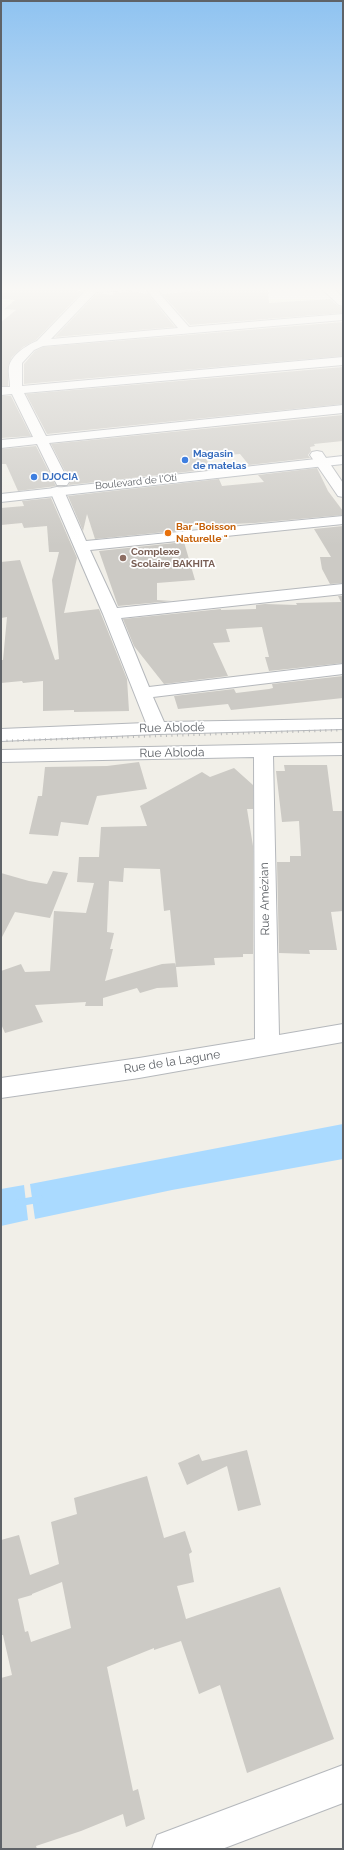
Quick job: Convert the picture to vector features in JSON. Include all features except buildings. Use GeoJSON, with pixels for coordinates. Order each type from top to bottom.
{"type":"FeatureCollection","features":[{"type":"Feature","properties":{"kind":"street"},"geometry":{"type":"LineString","coordinates":[[15,373],[16,389],[42,440],[60,486],[80,546],[111,614],[157,728]]}},
{"type":"Feature","properties":{"kind":"street"},"geometry":{"type":"LineString","coordinates":[[1,391],[199,373]]}},
{"type":"Feature","properties":{"kind":"street"},"geometry":{"type":"LineString","coordinates":[[1,444],[343,409]]}},
{"type":"Feature","properties":{"kind":"street","name":"Boulevard de l'Oti"},"geometry":{"type":"LineString","coordinates":[[320,459],[343,452]]}},
{"type":"Feature","properties":{"kind":"street"},"geometry":{"type":"LineString","coordinates":[[320,459],[343,492]]}},
{"type":"Feature","properties":{"kind":"street","name":"Boulevard de l'Oti"},"geometry":{"type":"LineString","coordinates":[[1,488],[60,486],[320,459],[343,460]]}},
{"type":"Feature","properties":{"kind":"street","name":"Boulevard de l'Oti"},"geometry":{"type":"LineString","coordinates":[[1,498],[60,486]]}},
{"type":"Feature","properties":{"kind":"street"},"geometry":{"type":"LineString","coordinates":[[80,546],[343,520]]}},
{"type":"Feature","properties":{"kind":"street"},"geometry":{"type":"LineString","coordinates":[[111,614],[343,589]]}},
{"type":"Feature","properties":{"kind":"street"},"geometry":{"type":"LineString","coordinates":[[142,693],[343,669]]}},
{"type":"Feature","properties":{"kind":"street","name":"Rue Ablodé"},"geometry":{"type":"LineString","coordinates":[[1,735],[157,728],[343,724]]}},
{"type":"Feature","properties":{"kind":"street","name":"Rue Abloda"},"geometry":{"type":"LineString","coordinates":[[1,756],[343,749]]}},
{"type":"Feature","properties":{"kind":"street","name":"Rue Amézian"},"geometry":{"type":"LineString","coordinates":[[263,751],[267,1047]]}},
{"type":"Feature","properties":{"kind":"street","name":"Rue de la Lagune"},"geometry":{"type":"LineString","coordinates":[[1,1088],[140,1068],[343,1033]]}},
{"type":"Feature","properties":{"kind":"street"},"geometry":{"type":"LineString","coordinates":[[171,1849],[343,1784]]}},
{"type":"Feature","properties":{"kind":"water"},"geometry":{"type":"Polygon","coordinates":[[[343,1124],[343,1159],[172,1190],[35,1219],[30,1184],[343,1124]]]}},
{"type":"Feature","properties":{"kind":"water"},"geometry":{"type":"Polygon","coordinates":[[[24,1185],[28,1220],[1,1226],[1,1189],[24,1185]]]}},
{"type":"Feature","properties":{"kind":"waterway"},"geometry":{"type":"LineString","coordinates":[[18,1203],[40,1199]]}},
{"type":"Feature","properties":{"kind":"railway"},"geometry":{"type":"LineString","coordinates":[[1,741],[343,730]]}},
{"type":"Feature","properties":{"kind":"place","name":"Magasin de matelas"},"geometry":{"type":"Point","coordinates":[185,460]}},
{"type":"Feature","properties":{"kind":"place","name":"DJOCIA"},"geometry":{"type":"Point","coordinates":[34,477]}},
{"type":"Feature","properties":{"kind":"place","name":"Bar \"Boisson Naturelle \""},"geometry":{"type":"Point","coordinates":[168,533]}},
{"type":"Feature","properties":{"kind":"place","name":"Complexe Scolaire BAKHITA"},"geometry":{"type":"Point","coordinates":[123,558]}}]}
